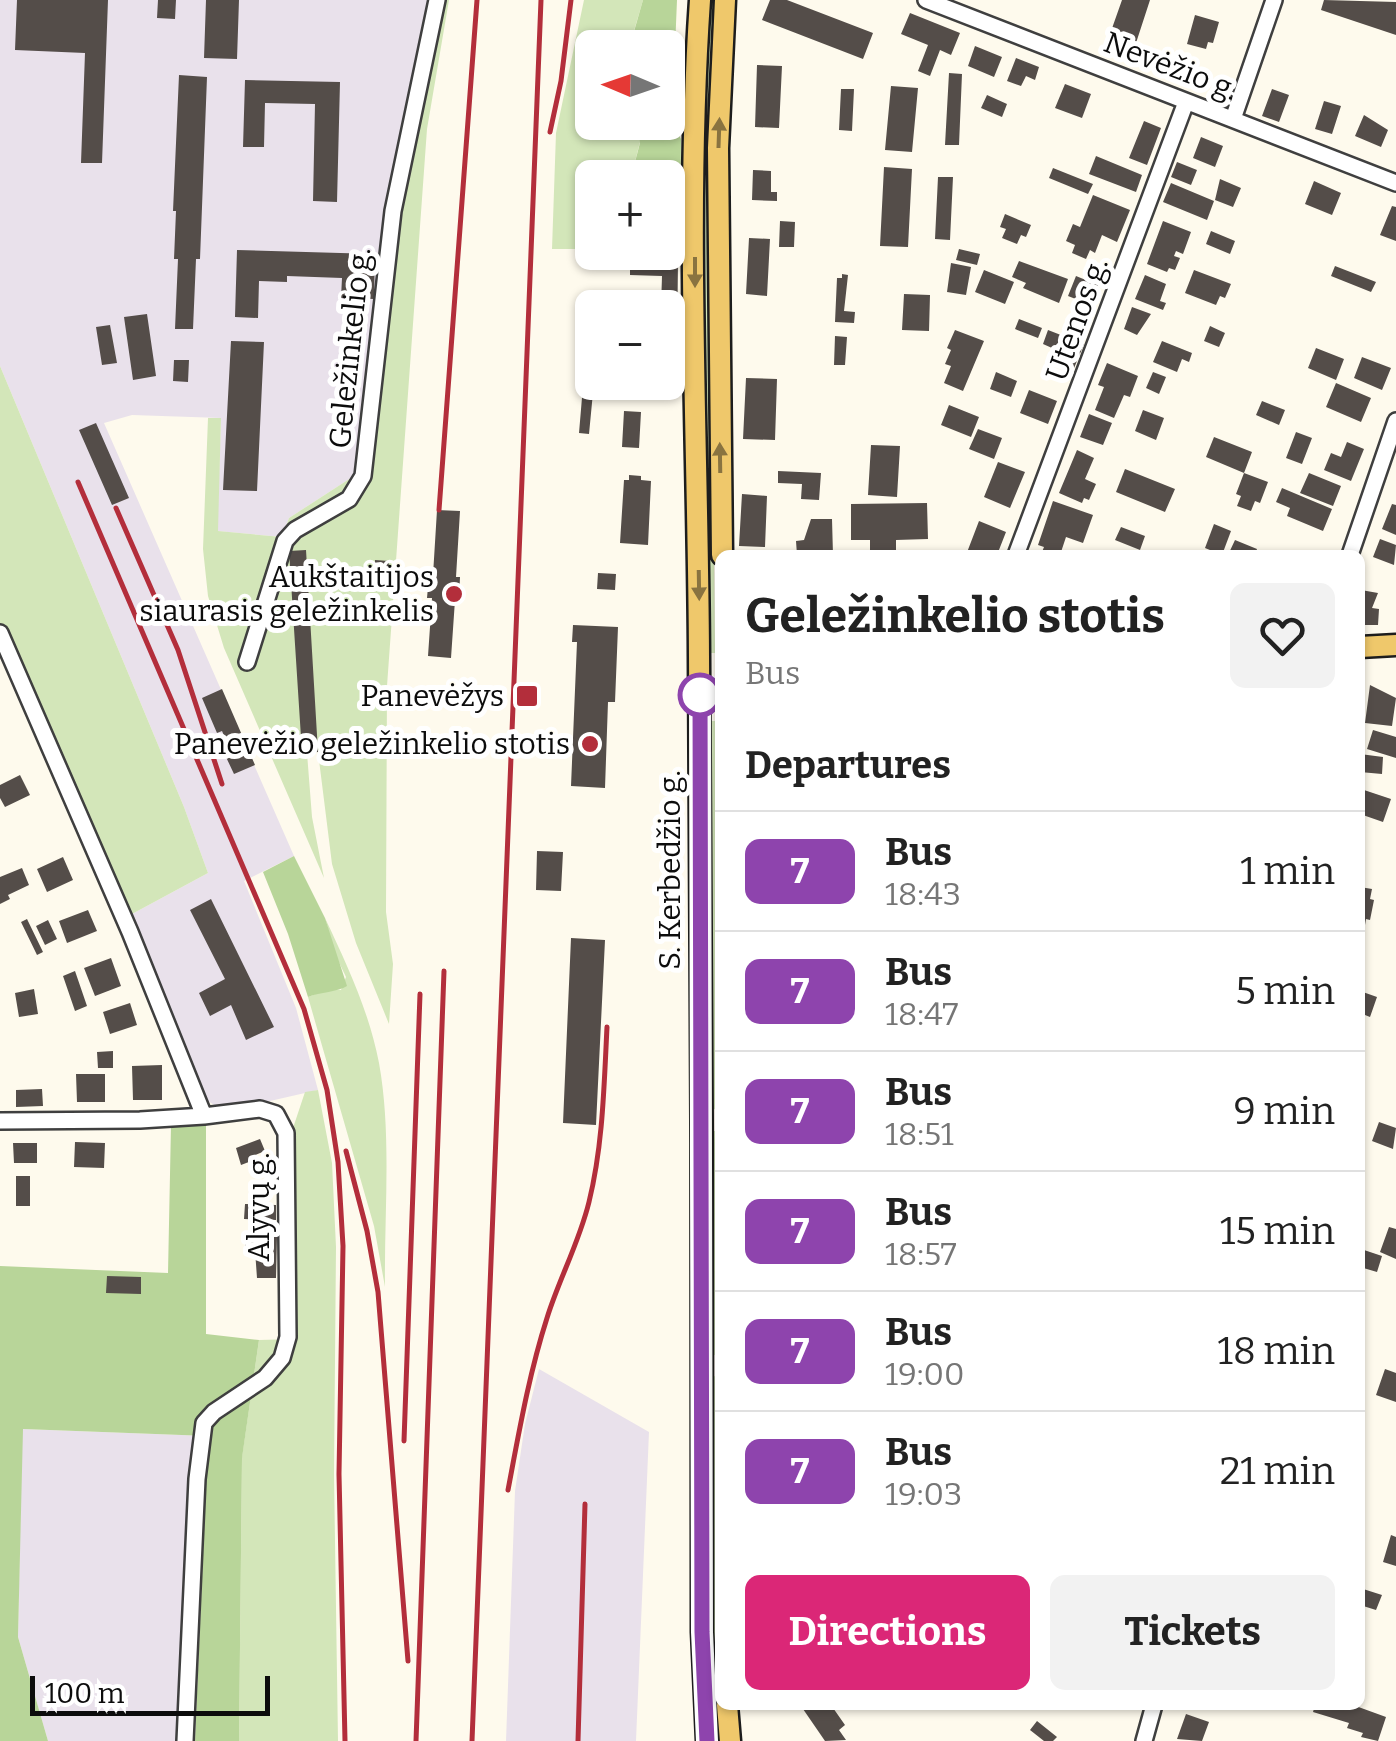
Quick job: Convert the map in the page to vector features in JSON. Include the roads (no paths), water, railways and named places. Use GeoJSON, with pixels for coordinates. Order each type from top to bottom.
{"type":"FeatureCollection","features":[{"type":"Feature","properties":{"kind":"main road","name":"S. Kerbedžio g."},"geometry":{"type":"LineString","coordinates":[[700,0],[695,126],[710,687],[710,1366],[702,1632],[707,1741]]}},
{"type":"Feature","properties":{"kind":"main road"},"geometry":{"type":"LineString","coordinates":[[722,550],[718,148],[725,0]]}},
{"type":"Feature","properties":{"kind":"main road"},"geometry":{"type":"LineString","coordinates":[[1365,647],[1396,644]]}},
{"type":"Feature","properties":{"kind":"main road"},"geometry":{"type":"LineString","coordinates":[[727,1710],[730,1741]]}},
{"type":"Feature","properties":{"kind":"street","name":"Geležinkelio g."},"geometry":{"type":"LineString","coordinates":[[247,662],[285,541],[295,530],[350,499],[363,476],[393,211],[436,0]]}},
{"type":"Feature","properties":{"kind":"street","name":"Nevėžio g."},"geometry":{"type":"LineString","coordinates":[[926,0],[1396,183]]}},
{"type":"Feature","properties":{"kind":"street"},"geometry":{"type":"LineString","coordinates":[[1233,119],[1274,0]]}},
{"type":"Feature","properties":{"kind":"street","name":"Utenos g."},"geometry":{"type":"LineString","coordinates":[[1018,550],[1186,102]]}},
{"type":"Feature","properties":{"kind":"street"},"geometry":{"type":"LineString","coordinates":[[1352,550],[1396,421]]}},
{"type":"Feature","properties":{"kind":"street"},"geometry":{"type":"LineString","coordinates":[[0,633],[130,932],[204,1116],[0,1120]]}},
{"type":"Feature","properties":{"kind":"street","name":"Alyvų g."},"geometry":{"type":"LineString","coordinates":[[185,1741],[197,1479],[204,1423],[265,1378],[282,1358],[288,1338],[286,1132],[276,1114],[260,1108],[204,1116]]}},
{"type":"Feature","properties":{"kind":"street"},"geometry":{"type":"LineString","coordinates":[[1144,1741],[1153,1710]]}},
{"type":"Feature","properties":{"kind":"railway"},"geometry":{"type":"LineString","coordinates":[[439,510],[477,0]]}},
{"type":"Feature","properties":{"kind":"railway"},"geometry":{"type":"LineString","coordinates":[[472,1741],[541,0]]}},
{"type":"Feature","properties":{"kind":"railway"},"geometry":{"type":"LineString","coordinates":[[550,132],[571,0]]}},
{"type":"Feature","properties":{"kind":"railway"},"geometry":{"type":"LineString","coordinates":[[78,482],[304,1009],[327,1090],[338,1162],[343,1246],[339,1474],[345,1741]]}},
{"type":"Feature","properties":{"kind":"railway"},"geometry":{"type":"LineString","coordinates":[[116,508],[178,650],[222,784]]}},
{"type":"Feature","properties":{"kind":"railway"},"geometry":{"type":"LineString","coordinates":[[416,1741],[444,971]]}},
{"type":"Feature","properties":{"kind":"railway"},"geometry":{"type":"LineString","coordinates":[[404,1441],[420,994]]}},
{"type":"Feature","properties":{"kind":"railway"},"geometry":{"type":"LineString","coordinates":[[508,1490],[541,1339],[594,1181],[607,1027]]}},
{"type":"Feature","properties":{"kind":"railway"},"geometry":{"type":"LineString","coordinates":[[346,1151],[378,1292],[408,1661]]}},
{"type":"Feature","properties":{"kind":"railway"},"geometry":{"type":"LineString","coordinates":[[578,1741],[585,1504]]}},
{"type":"Feature","properties":{"kind":"place","name":"Aukštaitijos siaurasis geležinkelis"},"geometry":{"type":"Point","coordinates":[454,594]}},
{"type":"Feature","properties":{"kind":"place","name":"Panevėžys"},"geometry":{"type":"Point","coordinates":[527,696]}},
{"type":"Feature","properties":{"kind":"place","name":"Panevėžio geležinkelio stotis"},"geometry":{"type":"Point","coordinates":[590,744]}}]}
